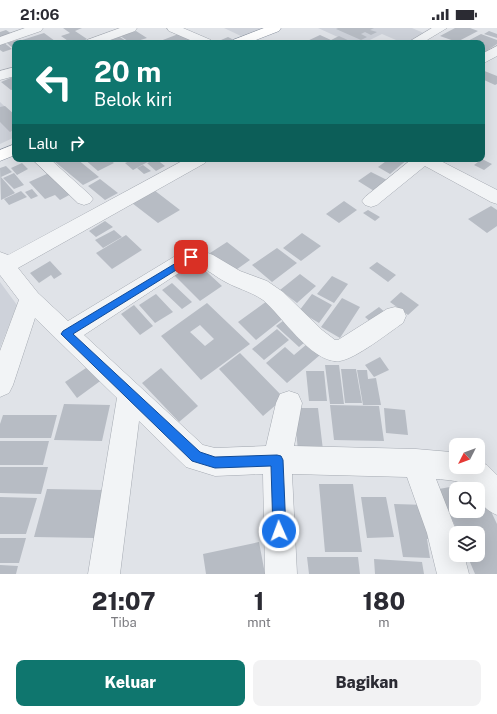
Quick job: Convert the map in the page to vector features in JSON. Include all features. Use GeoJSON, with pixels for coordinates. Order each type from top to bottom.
{"type":"FeatureCollection","features":[{"type":"Feature","properties":{"kind":"highway"},"geometry":{"type":"LineString","coordinates":[[249,40],[269,35]]}},
{"type":"Feature","properties":{"kind":"highway"},"geometry":{"type":"LineString","coordinates":[[0,146],[12,140]]}},
{"type":"Feature","properties":{"kind":"highway"},"geometry":{"type":"LineString","coordinates":[[0,156],[12,150]]}},
{"type":"Feature","properties":{"kind":"street"},"geometry":{"type":"LineString","coordinates":[[0,41],[37,28]]}},
{"type":"Feature","properties":{"kind":"street"},"geometry":{"type":"LineString","coordinates":[[98,40],[132,28]]}},
{"type":"Feature","properties":{"kind":"street"},"geometry":{"type":"LineString","coordinates":[[173,28],[186,31],[202,40]]}},
{"type":"Feature","properties":{"kind":"street"},"geometry":{"type":"LineString","coordinates":[[419,40],[441,28]]}},
{"type":"Feature","properties":{"kind":"street"},"geometry":{"type":"LineString","coordinates":[[485,58],[497,50]]}},
{"type":"Feature","properties":{"kind":"street"},"geometry":{"type":"LineString","coordinates":[[0,76],[12,72]]}},
{"type":"Feature","properties":{"kind":"street"},"geometry":{"type":"LineString","coordinates":[[43,162],[84,199]]}},
{"type":"Feature","properties":{"kind":"street"},"geometry":{"type":"LineString","coordinates":[[193,162],[2,263],[30,299],[196,457],[215,462],[277,460],[416,463],[452,466],[477,475],[488,486],[497,500]]}},
{"type":"Feature","properties":{"kind":"street"},"geometry":{"type":"LineString","coordinates":[[371,202],[419,162]]}},
{"type":"Feature","properties":{"kind":"street"},"geometry":{"type":"LineString","coordinates":[[429,162],[497,198]]}},
{"type":"Feature","properties":{"kind":"street"},"geometry":{"type":"LineString","coordinates":[[66,334],[184,260],[193,257],[200,258],[226,274],[260,287],[273,296],[325,346],[336,351],[342,350],[394,316]]}},
{"type":"Feature","properties":{"kind":"street"},"geometry":{"type":"LineString","coordinates":[[0,385],[30,299]]}},
{"type":"Feature","properties":{"kind":"street"},"geometry":{"type":"LineString","coordinates":[[104,574],[130,394]]}},
{"type":"Feature","properties":{"kind":"street"},"geometry":{"type":"LineString","coordinates":[[281,574],[277,460],[289,403]]}},
{"type":"Feature","properties":{"kind":"street"},"geometry":{"type":"LineString","coordinates":[[416,463],[442,533],[453,574]]}},
{"type":"Feature","properties":{"kind":"shaded area"},"geometry":{"type":"Polygon","coordinates":[[[224,28],[263,28],[241,36],[224,28]]]}},
{"type":"Feature","properties":{"kind":"shaded area"},"geometry":{"type":"Polygon","coordinates":[[[318,28],[412,28],[426,34],[414,40],[396,40],[382,34],[370,40],[344,40],[318,28]]]}},
{"type":"Feature","properties":{"kind":"shaded area"},"geometry":{"type":"Polygon","coordinates":[[[0,102],[12,113],[12,138],[0,144],[0,102]]]}},
{"type":"Feature","properties":{"kind":"shaded area"},"geometry":{"type":"Polygon","coordinates":[[[0,282],[17,305],[0,348],[0,282]]]}},
{"type":"Feature","properties":{"kind":"building"},"geometry":{"type":"Polygon","coordinates":[[[63,28],[82,28],[75,31],[87,39],[67,40],[61,36],[70,33],[63,28]]]}},
{"type":"Feature","properties":{"kind":"building"},"geometry":{"type":"Polygon","coordinates":[[[374,28],[370,30],[377,32],[371,35],[365,32],[361,34],[367,37],[361,40],[336,29],[374,28]]]}},
{"type":"Feature","properties":{"kind":"building"},"geometry":{"type":"Polygon","coordinates":[[[455,28],[470,28],[478,31],[461,40],[451,40],[440,36],[455,28]]]}},
{"type":"Feature","properties":{"kind":"building"},"geometry":{"type":"Polygon","coordinates":[[[6,30],[12,34],[0,38],[0,32],[6,30]]]}},
{"type":"Feature","properties":{"kind":"building"},"geometry":{"type":"Polygon","coordinates":[[[127,31],[130,33],[136,31],[147,38],[141,40],[126,40],[117,34],[127,31]]]}},
{"type":"Feature","properties":{"kind":"building"},"geometry":{"type":"Polygon","coordinates":[[[489,31],[497,34],[497,38],[484,34],[489,31]]]}},
{"type":"Feature","properties":{"kind":"building"},"geometry":{"type":"Polygon","coordinates":[[[44,33],[54,40],[22,40],[44,33]]]}},
{"type":"Feature","properties":{"kind":"building"},"geometry":{"type":"Polygon","coordinates":[[[181,33],[194,40],[163,40],[181,33]]]}},
{"type":"Feature","properties":{"kind":"building"},"geometry":{"type":"Polygon","coordinates":[[[481,34],[497,40],[497,44],[485,52],[485,40],[470,40],[481,34]]]}},
{"type":"Feature","properties":{"kind":"building"},"geometry":{"type":"Polygon","coordinates":[[[117,35],[124,40],[104,40],[117,35]]]}},
{"type":"Feature","properties":{"kind":"building"},"geometry":{"type":"Polygon","coordinates":[[[320,35],[331,40],[309,40],[320,35]]]}},
{"type":"Feature","properties":{"kind":"building"},"geometry":{"type":"Polygon","coordinates":[[[339,36],[348,40],[331,40],[339,36]]]}},
{"type":"Feature","properties":{"kind":"building"},"geometry":{"type":"Polygon","coordinates":[[[228,37],[234,40],[221,40],[228,37]]]}},
{"type":"Feature","properties":{"kind":"building"},"geometry":{"type":"Polygon","coordinates":[[[12,41],[12,47],[7,43],[12,41]]]}},
{"type":"Feature","properties":{"kind":"building"},"geometry":{"type":"Polygon","coordinates":[[[3,42],[12,49],[3,52],[0,50],[0,43],[3,42]]]}},
{"type":"Feature","properties":{"kind":"building"},"geometry":{"type":"Polygon","coordinates":[[[485,71],[497,76],[497,84],[495,85],[485,80],[485,71]]]}},
{"type":"Feature","properties":{"kind":"building"},"geometry":{"type":"Polygon","coordinates":[[[12,77],[12,90],[11,90],[1,82],[12,77]]]}},
{"type":"Feature","properties":{"kind":"building"},"geometry":{"type":"Polygon","coordinates":[[[5,106],[12,112],[12,131],[10,132],[0,122],[0,107],[5,106]]]}},
{"type":"Feature","properties":{"kind":"building"},"geometry":{"type":"Polygon","coordinates":[[[485,160],[492,164],[484,170],[474,165],[478,162],[485,162],[485,160]]]}},
{"type":"Feature","properties":{"kind":"building"},"geometry":{"type":"Polygon","coordinates":[[[55,162],[81,162],[99,177],[83,185],[55,162]]]}},
{"type":"Feature","properties":{"kind":"building"},"geometry":{"type":"Polygon","coordinates":[[[88,162],[114,163],[98,171],[88,162]]]}},
{"type":"Feature","properties":{"kind":"building"},"geometry":{"type":"Polygon","coordinates":[[[127,162],[148,162],[133,170],[125,163],[127,162]]]}},
{"type":"Feature","properties":{"kind":"building"},"geometry":{"type":"Polygon","coordinates":[[[160,162],[165,166],[156,171],[147,163],[160,162]]]}},
{"type":"Feature","properties":{"kind":"building"},"geometry":{"type":"Polygon","coordinates":[[[385,162],[404,162],[390,174],[378,167],[385,162]]]}},
{"type":"Feature","properties":{"kind":"building"},"geometry":{"type":"Polygon","coordinates":[[[22,163],[28,169],[17,175],[11,168],[22,163]]]}},
{"type":"Feature","properties":{"kind":"building"},"geometry":{"type":"Polygon","coordinates":[[[143,165],[151,171],[144,174],[137,168],[143,165]]]}},
{"type":"Feature","properties":{"kind":"building"},"geometry":{"type":"Polygon","coordinates":[[[6,166],[12,172],[1,177],[15,193],[1,200],[0,168],[6,166]]]}},
{"type":"Feature","properties":{"kind":"building"},"geometry":{"type":"Polygon","coordinates":[[[371,172],[387,180],[374,191],[358,181],[371,172]]]}},
{"type":"Feature","properties":{"kind":"building"},"geometry":{"type":"Polygon","coordinates":[[[14,173],[24,185],[14,189],[3,178],[14,173]]]}},
{"type":"Feature","properties":{"kind":"building"},"geometry":{"type":"Polygon","coordinates":[[[49,173],[71,194],[60,200],[55,195],[45,199],[29,182],[49,173]]]}},
{"type":"Feature","properties":{"kind":"building"},"geometry":{"type":"Polygon","coordinates":[[[100,179],[118,193],[105,200],[88,186],[100,179]]]}},
{"type":"Feature","properties":{"kind":"building"},"geometry":{"type":"Polygon","coordinates":[[[32,189],[38,196],[31,199],[25,192],[32,189]]]}},
{"type":"Feature","properties":{"kind":"building"},"geometry":{"type":"Polygon","coordinates":[[[154,190],[180,210],[158,223],[132,203],[154,190]]]}},
{"type":"Feature","properties":{"kind":"building"},"geometry":{"type":"Polygon","coordinates":[[[21,191],[27,197],[9,205],[4,199],[21,191]]]}},
{"type":"Feature","properties":{"kind":"building"},"geometry":{"type":"Polygon","coordinates":[[[344,201],[357,210],[339,223],[326,214],[344,201]]]}},
{"type":"Feature","properties":{"kind":"building"},"geometry":{"type":"Polygon","coordinates":[[[491,206],[497,210],[497,226],[487,233],[468,219],[491,206]]]}},
{"type":"Feature","properties":{"kind":"building"},"geometry":{"type":"Polygon","coordinates":[[[368,210],[380,217],[375,221],[363,213],[368,210]]]}},
{"type":"Feature","properties":{"kind":"building"},"geometry":{"type":"Polygon","coordinates":[[[105,221],[113,227],[96,237],[89,231],[105,221]]]}},
{"type":"Feature","properties":{"kind":"building"},"geometry":{"type":"Polygon","coordinates":[[[114,230],[122,237],[103,248],[95,240],[114,230]]]}},
{"type":"Feature","properties":{"kind":"building"},"geometry":{"type":"Polygon","coordinates":[[[302,233],[321,246],[301,261],[283,248],[302,233]]]}},
{"type":"Feature","properties":{"kind":"building"},"geometry":{"type":"Polygon","coordinates":[[[126,235],[142,250],[112,269],[96,253],[126,235]]]}},
{"type":"Feature","properties":{"kind":"building"},"geometry":{"type":"Polygon","coordinates":[[[227,242],[250,260],[233,272],[210,253],[227,242]]]}},
{"type":"Feature","properties":{"kind":"building"},"geometry":{"type":"Polygon","coordinates":[[[277,248],[297,263],[272,282],[252,265],[277,248]]]}},
{"type":"Feature","properties":{"kind":"building"},"geometry":{"type":"Polygon","coordinates":[[[50,261],[62,274],[54,279],[51,275],[39,283],[30,273],[50,261]]]}},
{"type":"Feature","properties":{"kind":"building"},"geometry":{"type":"Polygon","coordinates":[[[195,261],[222,286],[200,301],[174,275],[195,261]]]}},
{"type":"Feature","properties":{"kind":"building"},"geometry":{"type":"Polygon","coordinates":[[[377,262],[396,275],[388,282],[369,268],[377,262]]]}},
{"type":"Feature","properties":{"kind":"building"},"geometry":{"type":"Polygon","coordinates":[[[300,274],[316,286],[297,303],[280,290],[300,274]]]}},
{"type":"Feature","properties":{"kind":"building"},"geometry":{"type":"Polygon","coordinates":[[[332,276],[348,284],[334,303],[317,294],[332,276]]]}},
{"type":"Feature","properties":{"kind":"building"},"geometry":{"type":"Polygon","coordinates":[[[172,283],[192,302],[182,309],[162,290],[172,283]]]}},
{"type":"Feature","properties":{"kind":"building"},"geometry":{"type":"Polygon","coordinates":[[[401,292],[419,305],[408,315],[390,302],[401,292]]]}},
{"type":"Feature","properties":{"kind":"building"},"geometry":{"type":"Polygon","coordinates":[[[156,294],[173,312],[155,323],[139,305],[156,294]]]}},
{"type":"Feature","properties":{"kind":"building"},"geometry":{"type":"Polygon","coordinates":[[[312,294],[332,305],[319,323],[299,311],[312,294]]]}},
{"type":"Feature","properties":{"kind":"building"},"geometry":{"type":"Polygon","coordinates":[[[342,298],[360,307],[340,338],[321,327],[342,298]]]}},
{"type":"Feature","properties":{"kind":"building"},"geometry":{"type":"Polygon","coordinates":[[[267,301],[285,317],[256,340],[238,322],[267,301]]]}},
{"type":"Feature","properties":{"kind":"building"},"geometry":{"type":"Polygon","coordinates":[[[207,303],[250,344],[201,380],[161,336],[207,303]],[[200,325],[190,332],[205,346],[214,339],[200,325]]]}},
{"type":"Feature","properties":{"kind":"building"},"geometry":{"type":"Polygon","coordinates":[[[134,305],[153,326],[140,335],[121,314],[134,305]]]}},
{"type":"Feature","properties":{"kind":"building"},"geometry":{"type":"Polygon","coordinates":[[[379,307],[387,314],[373,324],[365,317],[379,307]]]}},
{"type":"Feature","properties":{"kind":"building"},"geometry":{"type":"Polygon","coordinates":[[[287,318],[310,338],[299,347],[276,326],[287,318]]]}},
{"type":"Feature","properties":{"kind":"building"},"geometry":{"type":"Polygon","coordinates":[[[277,329],[289,340],[264,360],[252,349],[277,329]]]}},
{"type":"Feature","properties":{"kind":"building"},"geometry":{"type":"Polygon","coordinates":[[[307,344],[320,355],[287,383],[266,363],[285,347],[294,355],[307,344]]]}},
{"type":"Feature","properties":{"kind":"building"},"geometry":{"type":"Polygon","coordinates":[[[240,353],[284,398],[263,416],[219,369],[240,353]]]}},
{"type":"Feature","properties":{"kind":"building"},"geometry":{"type":"Polygon","coordinates":[[[380,357],[389,370],[374,377],[365,365],[380,357]]]}},
{"type":"Feature","properties":{"kind":"building"},"geometry":{"type":"Polygon","coordinates":[[[92,364],[103,379],[77,398],[65,382],[92,364]]]}},
{"type":"Feature","properties":{"kind":"building"},"geometry":{"type":"Polygon","coordinates":[[[325,365],[339,365],[344,404],[330,404],[325,365]]]}},
{"type":"Feature","properties":{"kind":"building"},"geometry":{"type":"Polygon","coordinates":[[[161,368],[198,406],[179,422],[142,383],[161,368]]]}},
{"type":"Feature","properties":{"kind":"building"},"geometry":{"type":"Polygon","coordinates":[[[341,369],[356,369],[362,403],[345,403],[341,369]]]}},
{"type":"Feature","properties":{"kind":"building"},"geometry":{"type":"Polygon","coordinates":[[[357,370],[367,370],[368,379],[376,378],[381,405],[363,405],[357,370]]]}},
{"type":"Feature","properties":{"kind":"building"},"geometry":{"type":"Polygon","coordinates":[[[306,371],[324,371],[327,401],[309,401],[306,371]]]}},
{"type":"Feature","properties":{"kind":"building"},"geometry":{"type":"Polygon","coordinates":[[[64,404],[110,405],[102,441],[54,440],[64,404]]]}},
{"type":"Feature","properties":{"kind":"building"},"geometry":{"type":"Polygon","coordinates":[[[330,405],[379,406],[384,441],[334,440],[330,405]]]}},
{"type":"Feature","properties":{"kind":"building"},"geometry":{"type":"Polygon","coordinates":[[[294,408],[318,408],[323,450],[298,451],[294,408]]]}},
{"type":"Feature","properties":{"kind":"building"},"geometry":{"type":"Polygon","coordinates":[[[384,408],[405,410],[408,435],[386,433],[384,408]]]}},
{"type":"Feature","properties":{"kind":"building"},"geometry":{"type":"Polygon","coordinates":[[[3,415],[57,415],[51,438],[0,438],[0,424],[3,415]]]}},
{"type":"Feature","properties":{"kind":"building"},"geometry":{"type":"Polygon","coordinates":[[[0,441],[49,441],[43,465],[0,465],[0,441]]]}},
{"type":"Feature","properties":{"kind":"building"},"geometry":{"type":"Polygon","coordinates":[[[0,467],[48,467],[41,494],[0,493],[0,467]]]}},
{"type":"Feature","properties":{"kind":"building"},"geometry":{"type":"Polygon","coordinates":[[[319,484],[353,484],[362,552],[325,552],[319,484]]]}},
{"type":"Feature","properties":{"kind":"building"},"geometry":{"type":"Polygon","coordinates":[[[449,487],[449,512],[439,489],[449,487]]]}},
{"type":"Feature","properties":{"kind":"building"},"geometry":{"type":"Polygon","coordinates":[[[47,489],[104,490],[95,538],[34,537],[47,489]]]}},
{"type":"Feature","properties":{"kind":"building"},"geometry":{"type":"Polygon","coordinates":[[[0,497],[37,498],[26,534],[0,534],[0,497]]]}},
{"type":"Feature","properties":{"kind":"building"},"geometry":{"type":"Polygon","coordinates":[[[361,497],[386,497],[394,537],[367,538],[361,497]]]}},
{"type":"Feature","properties":{"kind":"building"},"geometry":{"type":"Polygon","coordinates":[[[485,499],[497,524],[497,574],[475,574],[470,562],[485,562],[485,526],[455,526],[452,518],[485,518],[485,499]]]}},
{"type":"Feature","properties":{"kind":"building"},"geometry":{"type":"Polygon","coordinates":[[[394,504],[427,505],[433,539],[427,539],[430,558],[403,557],[394,504]]]}},
{"type":"Feature","properties":{"kind":"building"},"geometry":{"type":"Polygon","coordinates":[[[0,538],[26,538],[19,563],[0,563],[0,538]]]}},
{"type":"Feature","properties":{"kind":"building"},"geometry":{"type":"Polygon","coordinates":[[[259,542],[265,574],[206,574],[203,554],[259,542]]]}},
{"type":"Feature","properties":{"kind":"building"},"geometry":{"type":"Polygon","coordinates":[[[307,557],[358,557],[360,574],[309,574],[307,557]]]}},
{"type":"Feature","properties":{"kind":"building"},"geometry":{"type":"Polygon","coordinates":[[[374,559],[422,562],[424,574],[375,574],[374,559]]]}},
{"type":"Feature","properties":{"kind":"building"},"geometry":{"type":"Polygon","coordinates":[[[0,565],[18,566],[16,574],[0,574],[0,565]]]}},
{"type":"Feature","properties":{"kind":"route"},"geometry":{"type":"LineString","coordinates":[[191,257],[66,334],[196,457],[205,461],[215,462],[277,460],[279,531]]}}]}
